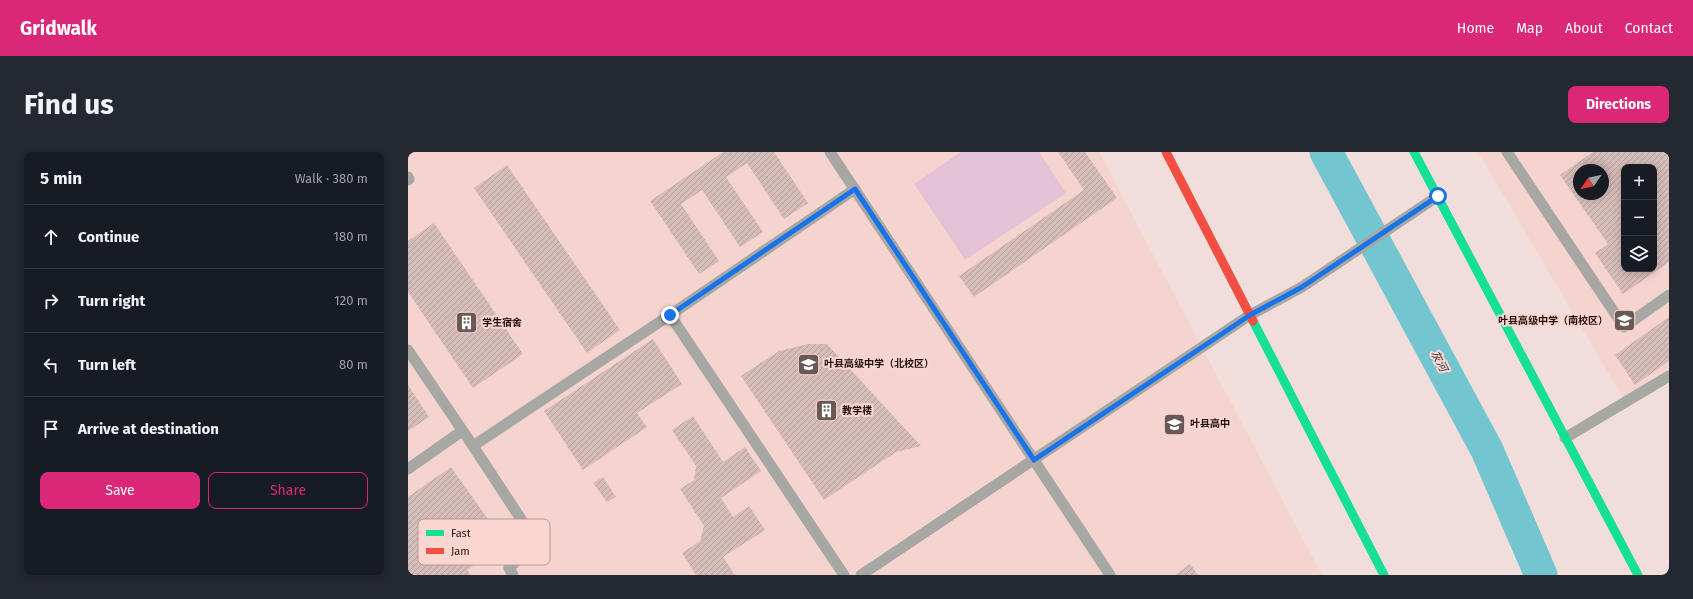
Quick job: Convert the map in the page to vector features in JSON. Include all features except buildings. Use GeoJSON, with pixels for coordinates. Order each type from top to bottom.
{"type":"FeatureCollection","features":[{"type":"Feature","properties":{"kind":"street"},"geometry":{"type":"LineString","coordinates":[[1166,152],[1384,575]]}},
{"type":"Feature","properties":{"kind":"street"},"geometry":{"type":"LineString","coordinates":[[1414,152],[1638,575]]}},
{"type":"Feature","properties":{"kind":"lane"},"geometry":{"type":"LineString","coordinates":[[830,152],[1110,575]]}},
{"type":"Feature","properties":{"kind":"lane"},"geometry":{"type":"LineString","coordinates":[[1507,152],[1624,327],[1669,295]]}},
{"type":"Feature","properties":{"kind":"lane"},"geometry":{"type":"LineString","coordinates":[[408,177],[410,179],[408,180]]}},
{"type":"Feature","properties":{"kind":"lane"},"geometry":{"type":"LineString","coordinates":[[473,446],[670,315],[855,189]]}},
{"type":"Feature","properties":{"kind":"lane"},"geometry":{"type":"LineString","coordinates":[[861,575],[1250,315],[1302,287],[1438,196]]}},
{"type":"Feature","properties":{"kind":"lane"},"geometry":{"type":"LineString","coordinates":[[670,315],[844,575]]}},
{"type":"Feature","properties":{"kind":"lane"},"geometry":{"type":"LineString","coordinates":[[408,350],[521,519]]}},
{"type":"Feature","properties":{"kind":"lane"},"geometry":{"type":"LineString","coordinates":[[1565,438],[1669,376]]}},
{"type":"Feature","properties":{"kind":"lane"},"geometry":{"type":"LineString","coordinates":[[408,469],[462,431]]}},
{"type":"Feature","properties":{"kind":"lane"},"geometry":{"type":"LineString","coordinates":[[512,565],[509,568],[514,575]]}},
{"type":"Feature","properties":{"kind":"shaded area","name":"叶县高级中学（北校区）"},"geometry":{"type":"Polygon","coordinates":[[[408,152],[1099,152],[1322,575],[408,575],[408,152]]]}},
{"type":"Feature","properties":{"kind":"shaded area"},"geometry":{"type":"Polygon","coordinates":[[[961,152],[1039,152],[1066,193],[965,260],[914,184],[961,152]]]}},
{"type":"Feature","properties":{"kind":"shaded area","name":"叶县高级中学（南校区）"},"geometry":{"type":"Polygon","coordinates":[[[1478,152],[1669,152],[1669,374],[1625,401],[1478,152]]]}},
{"type":"Feature","properties":{"kind":"waterway","name":"灰河"},"geometry":{"type":"LineString","coordinates":[[1326,152],[1487,450],[1541,575]]}},
{"type":"Feature","properties":{"kind":"traffic: fast"},"geometry":{"type":"LineString","coordinates":[[1414,152],[1638,575]]}},
{"type":"Feature","properties":{"kind":"traffic: fast"},"geometry":{"type":"LineString","coordinates":[[1253,321],[1384,575]]}},
{"type":"Feature","properties":{"kind":"traffic: jam"},"geometry":{"type":"LineString","coordinates":[[1166,152],[1253,321]]}},
{"type":"Feature","properties":{"kind":"place","name":"叶县高级中学（南校区）"},"geometry":{"type":"Point","coordinates":[1624,321]}},
{"type":"Feature","properties":{"kind":"place","name":"学生宿舍"},"geometry":{"type":"Point","coordinates":[466,323]}},
{"type":"Feature","properties":{"kind":"place","name":"叶县高级中学（北校区）"},"geometry":{"type":"Point","coordinates":[809,364]}},
{"type":"Feature","properties":{"kind":"place","name":"教学楼"},"geometry":{"type":"Point","coordinates":[826,411]}},
{"type":"Feature","properties":{"kind":"place","name":"叶县高中"},"geometry":{"type":"Point","coordinates":[1175,424]}},
{"type":"Feature","properties":{"kind":"route"},"geometry":{"type":"LineString","coordinates":[[670,315],[855,189],[1034,460],[1250,315],[1302,287],[1438,196]]}}]}
